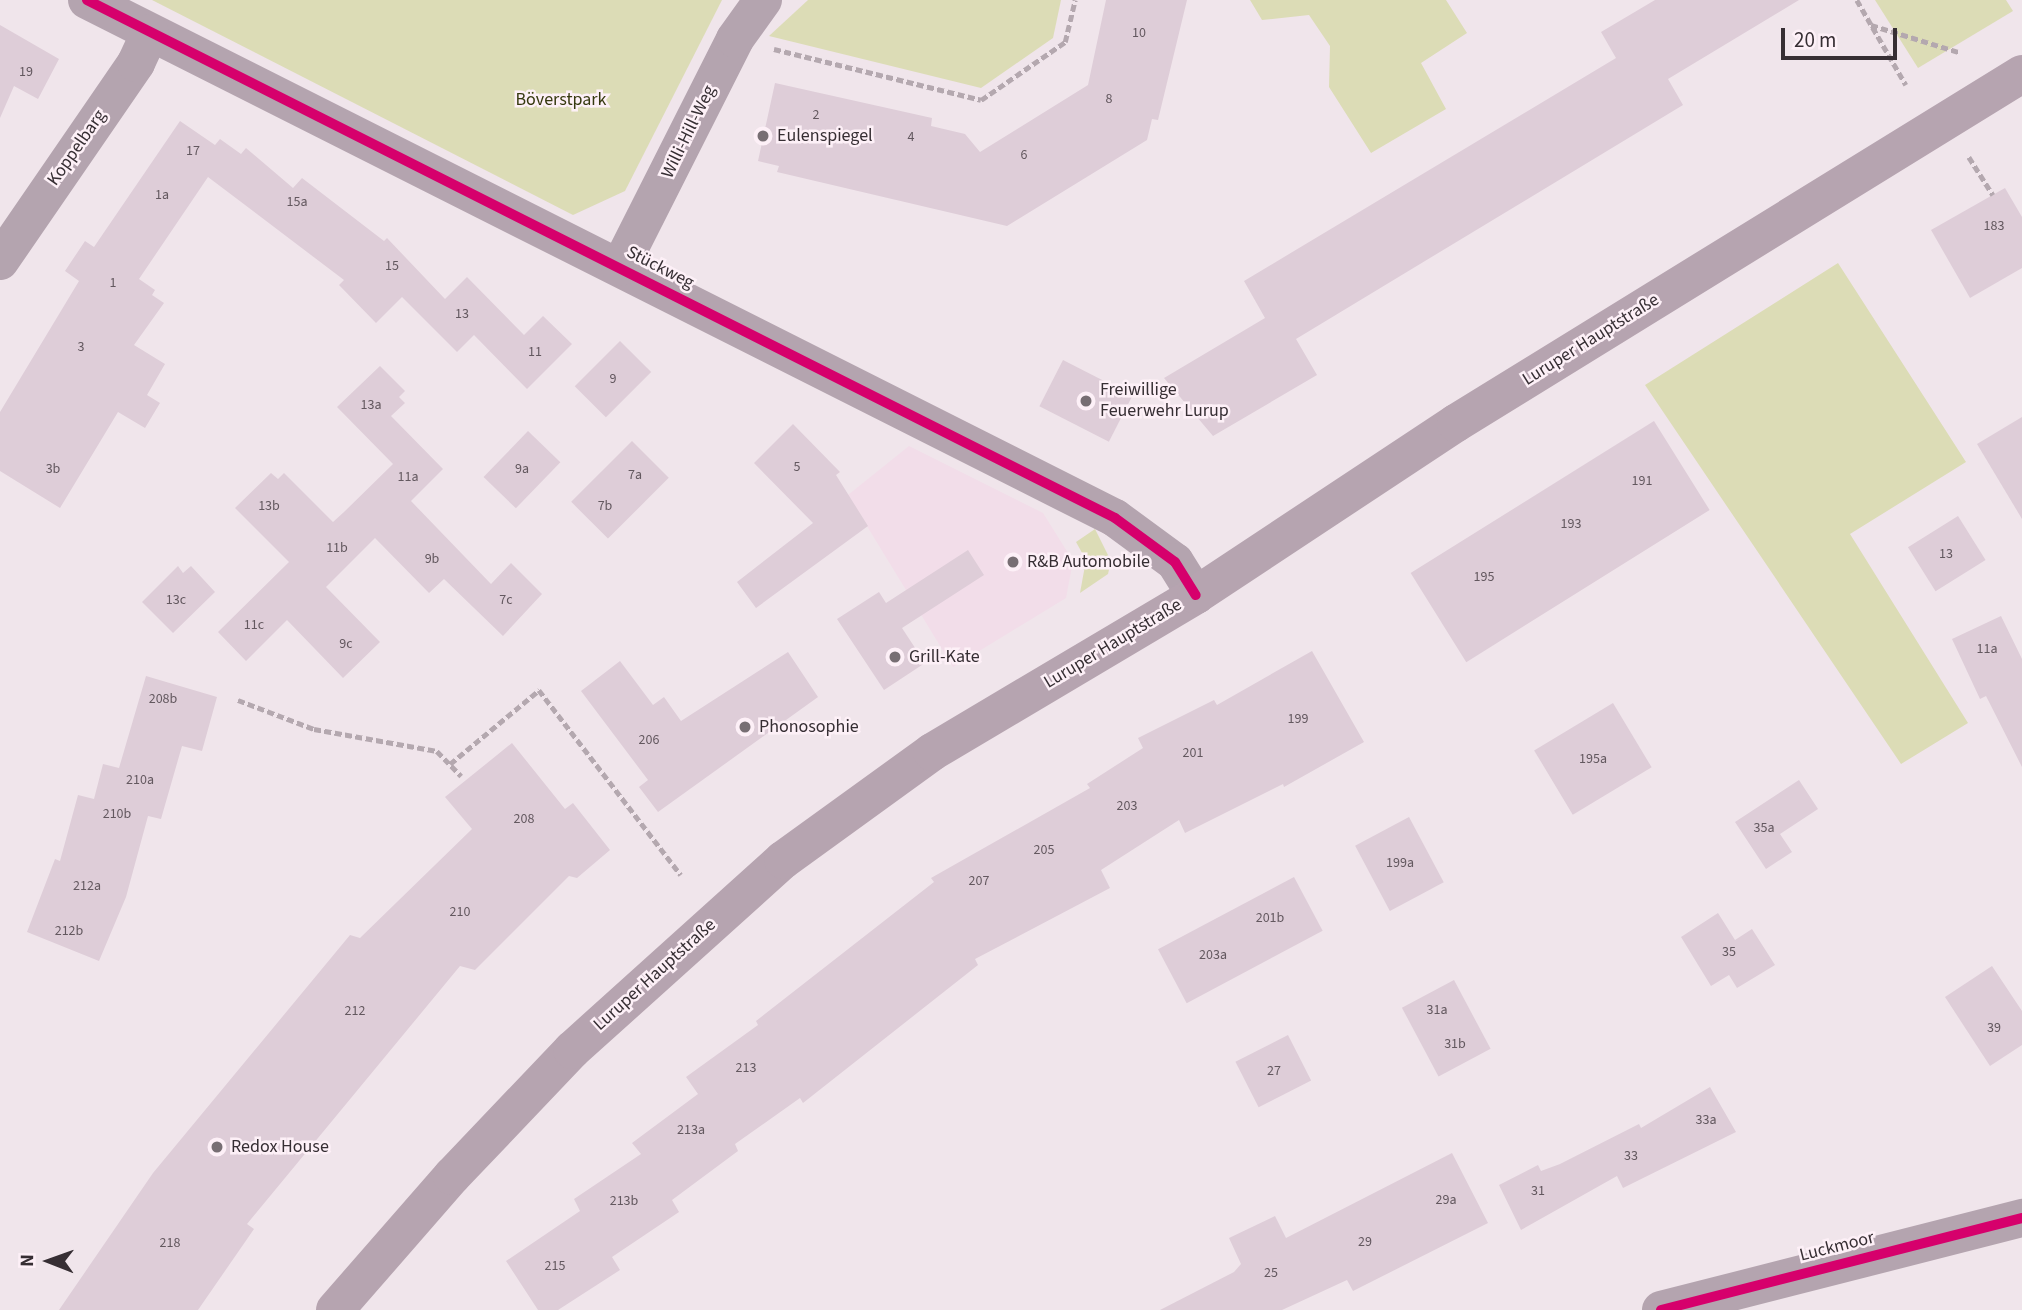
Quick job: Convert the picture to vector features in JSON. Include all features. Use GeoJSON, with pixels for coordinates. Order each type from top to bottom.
{"type":"FeatureCollection","features":[{"type":"Feature","properties":{"kind":"main road","name":"Luruper Hauptstraße"},"geometry":{"type":"LineString","coordinates":[[335,1310],[425,1205],[572,1050],[783,860],[932,752],[1196,595],[1456,423],[2022,74]]}},
{"type":"Feature","properties":{"kind":"street","name":"Stückweg"},"geometry":{"type":"LineString","coordinates":[[87,0],[1115,518],[1175,562],[1196,595]]}},
{"type":"Feature","properties":{"kind":"street","name":"Willi-Hill-Weg"},"geometry":{"type":"LineString","coordinates":[[620,267],[735,39],[763,0]]}},
{"type":"Feature","properties":{"kind":"street","name":"Koppelbarg"},"geometry":{"type":"LineString","coordinates":[[0,261],[136,63],[150,33]]}},
{"type":"Feature","properties":{"kind":"street","name":"Luckmoor"},"geometry":{"type":"LineString","coordinates":[[1661,1310],[2022,1218]]}},
{"type":"Feature","properties":{"kind":"path"},"geometry":{"type":"LineString","coordinates":[[759,45],[982,100],[1065,42],[1075,0]]}},
{"type":"Feature","properties":{"kind":"path"},"geometry":{"type":"LineString","coordinates":[[1857,0],[1906,85]]}},
{"type":"Feature","properties":{"kind":"path"},"geometry":{"type":"LineString","coordinates":[[1870,25],[1959,52]]}},
{"type":"Feature","properties":{"kind":"path"},"geometry":{"type":"LineString","coordinates":[[1969,157],[1993,195]]}},
{"type":"Feature","properties":{"kind":"path"},"geometry":{"type":"LineString","coordinates":[[450,764],[539,690],[681,876]]}},
{"type":"Feature","properties":{"kind":"path"},"geometry":{"type":"LineString","coordinates":[[238,700],[314,729],[437,751],[461,775]]}},
{"type":"Feature","properties":{"kind":"shaded area"},"geometry":{"type":"Polygon","coordinates":[[[909,446],[1043,513],[1073,561],[1066,598],[953,667],[848,495],[909,446]]]}},
{"type":"Feature","properties":{"kind":"green space","name":"Böverstpark"},"geometry":{"type":"Polygon","coordinates":[[[152,0],[722,0],[625,191],[573,215],[152,0]]]}},
{"type":"Feature","properties":{"kind":"green space"},"geometry":{"type":"Polygon","coordinates":[[[808,0],[1061,0],[1053,38],[981,88],[769,36],[808,0]]]}},
{"type":"Feature","properties":{"kind":"green space"},"geometry":{"type":"Polygon","coordinates":[[[1250,0],[1446,0],[1467,33],[1421,63],[1446,109],[1371,153],[1329,87],[1330,46],[1309,15],[1262,20],[1250,0]]]}},
{"type":"Feature","properties":{"kind":"green space"},"geometry":{"type":"Polygon","coordinates":[[[1875,0],[2006,0],[2013,11],[1918,68],[1875,0]]]}},
{"type":"Feature","properties":{"kind":"green space"},"geometry":{"type":"Polygon","coordinates":[[[1838,263],[1966,462],[1850,534],[1968,723],[1901,764],[1645,385],[1838,263]]]}},
{"type":"Feature","properties":{"kind":"green space"},"geometry":{"type":"Polygon","coordinates":[[[1095,529],[1111,561],[1108,574],[1080,593],[1086,560],[1076,542],[1095,529]]]}},
{"type":"Feature","properties":{"kind":"building"},"geometry":{"type":"Polygon","coordinates":[[[1106,0],[1187,0],[1158,120],[1152,119],[1147,140],[1007,226],[777,172],[779,166],[758,161],[775,83],[932,118],[931,126],[965,134],[980,152],[1088,85],[1106,0]]]}},
{"type":"Feature","properties":{"kind":"building"},"geometry":{"type":"Polygon","coordinates":[[[1655,0],[1799,0],[1668,79],[1683,105],[1296,339],[1317,375],[1213,436],[1164,378],[1265,318],[1244,281],[1616,58],[1601,32],[1655,0]]]}},
{"type":"Feature","properties":{"kind":"building"},"geometry":{"type":"Polygon","coordinates":[[[0,25],[59,59],[38,99],[14,86],[0,118],[0,25]]]}},
{"type":"Feature","properties":{"kind":"building"},"geometry":{"type":"Polygon","coordinates":[[[180,121],[215,145],[220,139],[241,154],[246,148],[293,188],[302,178],[384,241],[387,238],[445,299],[467,277],[524,335],[543,316],[572,344],[527,389],[474,335],[457,352],[402,297],[376,323],[339,285],[344,280],[208,177],[139,279],[155,290],[152,295],[164,303],[134,345],[165,364],[147,395],[160,403],[145,428],[118,412],[60,508],[0,471],[0,412],[79,281],[65,271],[85,241],[94,247],[180,121]]]}},
{"type":"Feature","properties":{"kind":"building"},"geometry":{"type":"Polygon","coordinates":[[[2005,188],[2022,217],[2022,268],[1970,298],[1931,230],[2005,188]]]}},
{"type":"Feature","properties":{"kind":"building"},"geometry":{"type":"Polygon","coordinates":[[[620,341],[651,372],[606,417],[575,386],[620,341]]]}},
{"type":"Feature","properties":{"kind":"building","name":"Freiwillige Feuerwehr Lurup"},"geometry":{"type":"Polygon","coordinates":[[[1063,360],[1132,395],[1109,442],[1039,406],[1063,360]]]}},
{"type":"Feature","properties":{"kind":"building"},"geometry":{"type":"Polygon","coordinates":[[[380,366],[405,391],[399,397],[405,403],[391,416],[443,469],[411,501],[491,584],[511,563],[542,594],[503,636],[444,579],[429,593],[375,538],[326,587],[380,642],[343,678],[287,620],[246,661],[218,632],[289,562],[235,508],[271,473],[278,479],[284,473],[333,522],[344,512],[393,464],[337,407],[380,366]]]}},
{"type":"Feature","properties":{"kind":"building"},"geometry":{"type":"Polygon","coordinates":[[[2022,417],[2022,519],[1977,444],[2022,417]]]}},
{"type":"Feature","properties":{"kind":"building"},"geometry":{"type":"Polygon","coordinates":[[[1654,421],[1710,510],[1466,662],[1411,573],[1654,421]]]}},
{"type":"Feature","properties":{"kind":"building"},"geometry":{"type":"Polygon","coordinates":[[[793,424],[840,472],[836,475],[868,526],[756,608],[737,582],[813,523],[754,463],[793,424]]]}},
{"type":"Feature","properties":{"kind":"building"},"geometry":{"type":"Polygon","coordinates":[[[528,431],[560,462],[516,508],[484,477],[528,431]]]}},
{"type":"Feature","properties":{"kind":"building"},"geometry":{"type":"Polygon","coordinates":[[[632,441],[669,478],[608,539],[571,502],[632,441]]]}},
{"type":"Feature","properties":{"kind":"building"},"geometry":{"type":"Polygon","coordinates":[[[1958,516],[1986,560],[1936,591],[1908,547],[1958,516]]]}},
{"type":"Feature","properties":{"kind":"building"},"geometry":{"type":"Polygon","coordinates":[[[968,550],[984,575],[902,628],[925,663],[884,690],[837,619],[879,592],[886,603],[968,550]]]}},
{"type":"Feature","properties":{"kind":"building"},"geometry":{"type":"Polygon","coordinates":[[[178,566],[183,573],[191,566],[215,592],[173,633],[142,602],[178,566]]]}},
{"type":"Feature","properties":{"kind":"building"},"geometry":{"type":"Polygon","coordinates":[[[2001,616],[2022,659],[2022,767],[1986,696],[1980,699],[1952,639],[2001,616]]]}},
{"type":"Feature","properties":{"kind":"building"},"geometry":{"type":"Polygon","coordinates":[[[1312,651],[1364,742],[1284,787],[1283,784],[1185,833],[1179,820],[1101,870],[1110,888],[975,959],[978,965],[803,1103],[800,1098],[735,1144],[738,1151],[672,1200],[679,1212],[612,1257],[620,1270],[558,1310],[538,1310],[506,1261],[580,1211],[574,1199],[641,1154],[632,1143],[698,1094],[686,1077],[758,1025],[756,1021],[934,882],[931,878],[1090,788],[1087,784],[1143,748],[1138,738],[1214,700],[1217,705],[1312,651]]]}},
{"type":"Feature","properties":{"kind":"building"},"geometry":{"type":"Polygon","coordinates":[[[788,652],[818,697],[658,812],[639,787],[648,780],[581,691],[620,661],[653,705],[664,697],[681,721],[788,652]]]}},
{"type":"Feature","properties":{"kind":"building"},"geometry":{"type":"Polygon","coordinates":[[[146,676],[217,697],[202,751],[182,746],[161,819],[148,816],[126,897],[99,961],[27,932],[55,859],[60,861],[78,795],[94,799],[103,764],[119,768],[146,676]]]}},
{"type":"Feature","properties":{"kind":"building"},"geometry":{"type":"Polygon","coordinates":[[[1613,703],[1652,767],[1573,815],[1534,750],[1613,703]]]}},
{"type":"Feature","properties":{"kind":"building"},"geometry":{"type":"Polygon","coordinates":[[[512,743],[565,809],[573,803],[610,850],[577,878],[569,876],[475,970],[460,966],[247,1224],[254,1229],[198,1310],[59,1310],[153,1173],[350,935],[360,938],[472,829],[445,797],[512,743]]]}},
{"type":"Feature","properties":{"kind":"building"},"geometry":{"type":"Polygon","coordinates":[[[1799,780],[1818,809],[1780,834],[1792,852],[1766,869],[1735,822],[1799,780]]]}},
{"type":"Feature","properties":{"kind":"building"},"geometry":{"type":"Polygon","coordinates":[[[1409,817],[1444,882],[1390,911],[1355,846],[1409,817]]]}},
{"type":"Feature","properties":{"kind":"building"},"geometry":{"type":"Polygon","coordinates":[[[1294,877],[1323,931],[1187,1003],[1158,949],[1294,877]]]}},
{"type":"Feature","properties":{"kind":"building"},"geometry":{"type":"Polygon","coordinates":[[[1718,913],[1735,940],[1752,929],[1775,965],[1737,988],[1729,975],[1711,986],[1681,937],[1718,913]]]}},
{"type":"Feature","properties":{"kind":"building"},"geometry":{"type":"Polygon","coordinates":[[[1992,966],[2022,1011],[2022,1045],[1990,1066],[1945,997],[1992,966]]]}},
{"type":"Feature","properties":{"kind":"building"},"geometry":{"type":"Polygon","coordinates":[[[1454,980],[1491,1049],[1439,1077],[1402,1008],[1454,980]]]}},
{"type":"Feature","properties":{"kind":"building"},"geometry":{"type":"Polygon","coordinates":[[[1288,1035],[1311,1080],[1259,1107],[1235,1062],[1288,1035]]]}},
{"type":"Feature","properties":{"kind":"building"},"geometry":{"type":"Polygon","coordinates":[[[1710,1087],[1736,1132],[1623,1188],[1617,1176],[1521,1230],[1499,1185],[1538,1165],[1541,1171],[1560,1164],[1639,1124],[1641,1128],[1710,1087]]]}},
{"type":"Feature","properties":{"kind":"building"},"geometry":{"type":"Polygon","coordinates":[[[1452,1153],[1488,1223],[1353,1291],[1347,1280],[1282,1310],[1160,1310],[1234,1272],[1241,1264],[1229,1238],[1275,1216],[1286,1238],[1452,1153]]]}},
{"type":"Feature","properties":{"kind":"cycle path"},"geometry":{"type":"LineString","coordinates":[[87,0],[1115,518],[1175,562],[1196,595]]}},
{"type":"Feature","properties":{"kind":"cycle path"},"geometry":{"type":"LineString","coordinates":[[1661,1310],[2022,1218]]}},
{"type":"Feature","properties":{"kind":"place","name":"Eulenspiegel"},"geometry":{"type":"Point","coordinates":[763,136]}},
{"type":"Feature","properties":{"kind":"place","name":"Freiwillige Feuerwehr Lurup"},"geometry":{"type":"Point","coordinates":[1086,401]}},
{"type":"Feature","properties":{"kind":"place","name":"R&B Automobile"},"geometry":{"type":"Point","coordinates":[1013,562]}},
{"type":"Feature","properties":{"kind":"place","name":"Grill-Kate"},"geometry":{"type":"Point","coordinates":[895,657]}},
{"type":"Feature","properties":{"kind":"place","name":"Phonosophie"},"geometry":{"type":"Point","coordinates":[745,727]}},
{"type":"Feature","properties":{"kind":"place","name":"Redox House"},"geometry":{"type":"Point","coordinates":[217,1147]}}]}
